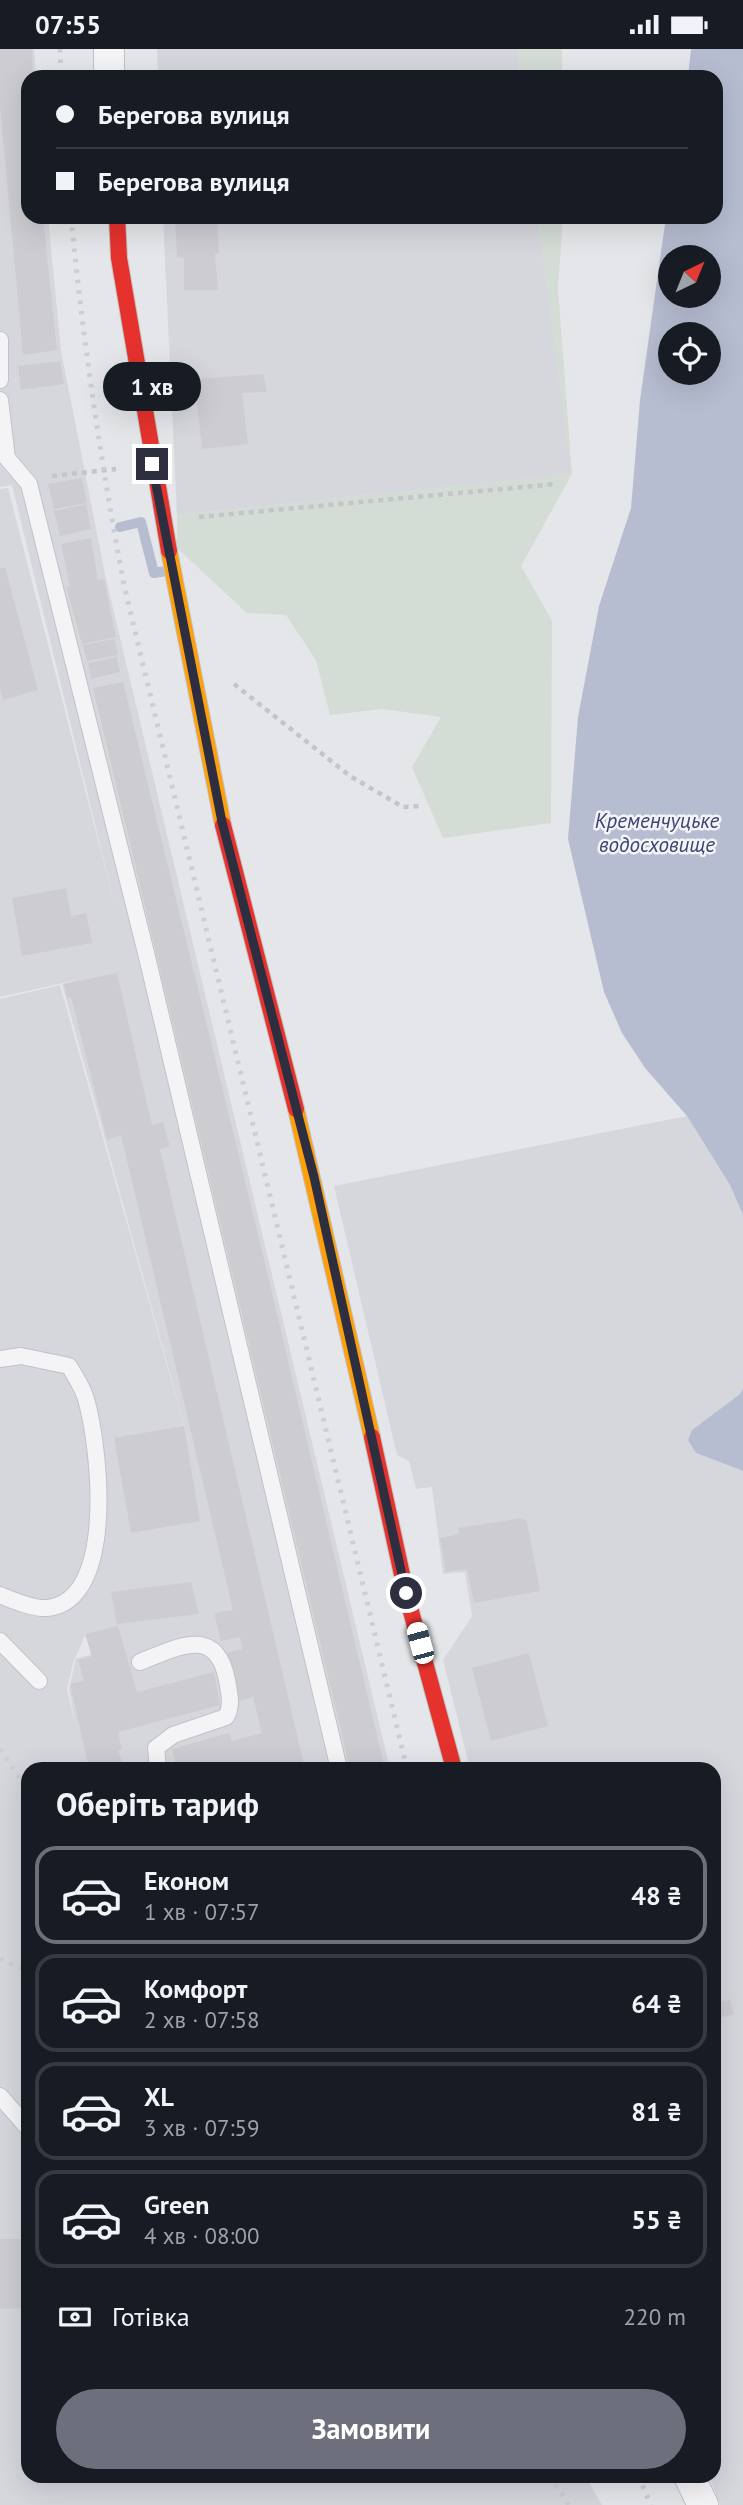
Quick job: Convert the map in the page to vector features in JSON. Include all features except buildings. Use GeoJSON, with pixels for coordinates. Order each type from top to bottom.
{"type":"FeatureCollection","features":[{"type":"Feature","properties":{"kind":"street"},"geometry":{"type":"LineString","coordinates":[[109,49],[109,70]]}},
{"type":"Feature","properties":{"kind":"street"},"geometry":{"type":"LineString","coordinates":[[117,224],[119,258],[152,464],[222,822],[314,1177],[406,1593],[452,1762]]}},
{"type":"Feature","properties":{"kind":"street"},"geometry":{"type":"LineString","coordinates":[[693,2483],[704,2505]]}},
{"type":"Feature","properties":{"kind":"lane"},"geometry":{"type":"LineString","coordinates":[[0,340],[0,380]]}},
{"type":"Feature","properties":{"kind":"lane"},"geometry":{"type":"LineString","coordinates":[[0,400],[4,459],[27,479],[150,971],[337,1762]]}},
{"type":"Feature","properties":{"kind":"lane"},"geometry":{"type":"LineString","coordinates":[[0,1359],[22,1356],[69,1366],[86,1397],[94,1438],[99,1515],[89,1574],[71,1597],[47,1608],[0,1595]]}},
{"type":"Feature","properties":{"kind":"lane"},"geometry":{"type":"LineString","coordinates":[[0,1641],[39,1681]]}},
{"type":"Feature","properties":{"kind":"lane"},"geometry":{"type":"LineString","coordinates":[[141,1662],[181,1645],[202,1644],[219,1655],[231,1700],[226,1717],[163,1739],[156,1748],[157,1762]]}},
{"type":"Feature","properties":{"kind":"lane"},"geometry":{"type":"LineString","coordinates":[[0,2096],[21,2120]]}},
{"type":"Feature","properties":{"kind":"path"},"geometry":{"type":"LineString","coordinates":[[27,479],[152,464]]}},
{"type":"Feature","properties":{"kind":"path"},"geometry":{"type":"LineString","coordinates":[[163,520],[556,484]]}},
{"type":"Feature","properties":{"kind":"path"},"geometry":{"type":"LineString","coordinates":[[230,681],[350,776],[403,807],[420,806]]}},
{"type":"Feature","properties":{"kind":"shaded area"},"geometry":{"type":"Polygon","coordinates":[[[0,49],[34,49],[36,70],[21,70],[21,224],[49,224],[61,351],[106,579],[388,1762],[21,1762],[21,2483],[589,2483],[602,2505],[0,2505],[0,999],[60,985],[208,1511],[62,984],[81,979],[0,997],[0,489],[8,488],[117,914],[12,485],[0,487],[0,49]],[[86,1633],[73,1663],[67,1689],[75,1724],[69,1689],[76,1658],[91,1655],[86,1633]]]}},
{"type":"Feature","properties":{"kind":"shaded area"},"geometry":{"type":"Polygon","coordinates":[[[157,49],[518,49],[520,70],[158,70],[157,49]]]}},
{"type":"Feature","properties":{"kind":"shaded area"},"geometry":{"type":"Polygon","coordinates":[[[518,49],[562,49],[562,70],[520,70],[518,49]]]}},
{"type":"Feature","properties":{"kind":"shaded area"},"geometry":{"type":"Polygon","coordinates":[[[163,224],[539,224],[572,474],[177,515],[163,224]]]}},
{"type":"Feature","properties":{"kind":"shaded area"},"geometry":{"type":"Polygon","coordinates":[[[539,224],[563,224],[558,288],[572,474],[521,566],[552,621],[551,823],[443,838],[412,767],[441,717],[383,709],[330,715],[316,660],[286,615],[247,613],[177,548],[177,515],[571,474],[539,224]]]}},
{"type":"Feature","properties":{"kind":"shaded area"},"geometry":{"type":"Polygon","coordinates":[[[687,1116],[730,1185],[743,1215],[743,1388],[740,1394],[692,1430],[696,1453],[743,1471],[743,2505],[720,2505],[712,2483],[721,2483],[721,1762],[468,1762],[443,1660],[472,1616],[465,1572],[443,1574],[432,1487],[416,1489],[409,1461],[397,1455],[334,1186],[687,1116]]]}},
{"type":"Feature","properties":{"kind":"water","name":"Кременчуцьке водосховище"},"geometry":{"type":"Polygon","coordinates":[[[691,49],[743,49],[743,1215],[730,1185],[687,1116],[645,1068],[622,1033],[604,992],[568,839],[578,717],[599,606],[631,508],[640,400],[658,273],[658,308],[721,308],[721,245],[662,245],[665,224],[723,224],[723,70],[689,70],[691,49]]]}},
{"type":"Feature","properties":{"kind":"water"},"geometry":{"type":"Polygon","coordinates":[[[743,1388],[743,1471],[696,1453],[688,1440],[692,1430],[740,1394],[743,1388]]]}},
{"type":"Feature","properties":{"kind":"waterway"},"geometry":{"type":"LineString","coordinates":[[120,527],[141,522],[154,573],[166,571]]}},
{"type":"Feature","properties":{"kind":"railway"},"geometry":{"type":"LineString","coordinates":[[60,49],[61,70]]}},
{"type":"Feature","properties":{"kind":"railway"},"geometry":{"type":"LineString","coordinates":[[72,224],[93,402],[124,585],[405,1762]]}},
{"type":"Feature","properties":{"kind":"railway"},"geometry":{"type":"LineString","coordinates":[[0,1749],[21,1780]]}},
{"type":"Feature","properties":{"kind":"railway"},"geometry":{"type":"LineString","coordinates":[[0,1959],[21,1968]]}},
{"type":"Feature","properties":{"kind":"railway"},"geometry":{"type":"LineString","coordinates":[[554,2483],[569,2505]]}},
{"type":"Feature","properties":{"kind":"railway"},"geometry":{"type":"LineString","coordinates":[[641,2483],[651,2505]]}},
{"type":"Feature","properties":{"kind":"traffic: slow"},"geometry":{"type":"LineString","coordinates":[[169,551],[223,825]]}},
{"type":"Feature","properties":{"kind":"traffic: slow"},"geometry":{"type":"LineString","coordinates":[[296,1109],[372,1437]]}},
{"type":"Feature","properties":{"kind":"traffic: jam"},"geometry":{"type":"LineString","coordinates":[[117,224],[119,258],[169,551]]}},
{"type":"Feature","properties":{"kind":"traffic: jam"},"geometry":{"type":"LineString","coordinates":[[223,825],[296,1109]]}},
{"type":"Feature","properties":{"kind":"traffic: jam"},"geometry":{"type":"LineString","coordinates":[[372,1437],[406,1593],[452,1762]]}},
{"type":"Feature","properties":{"kind":"route"},"geometry":{"type":"LineString","coordinates":[[152,464],[222,822],[314,1177],[406,1593]]}}]}
